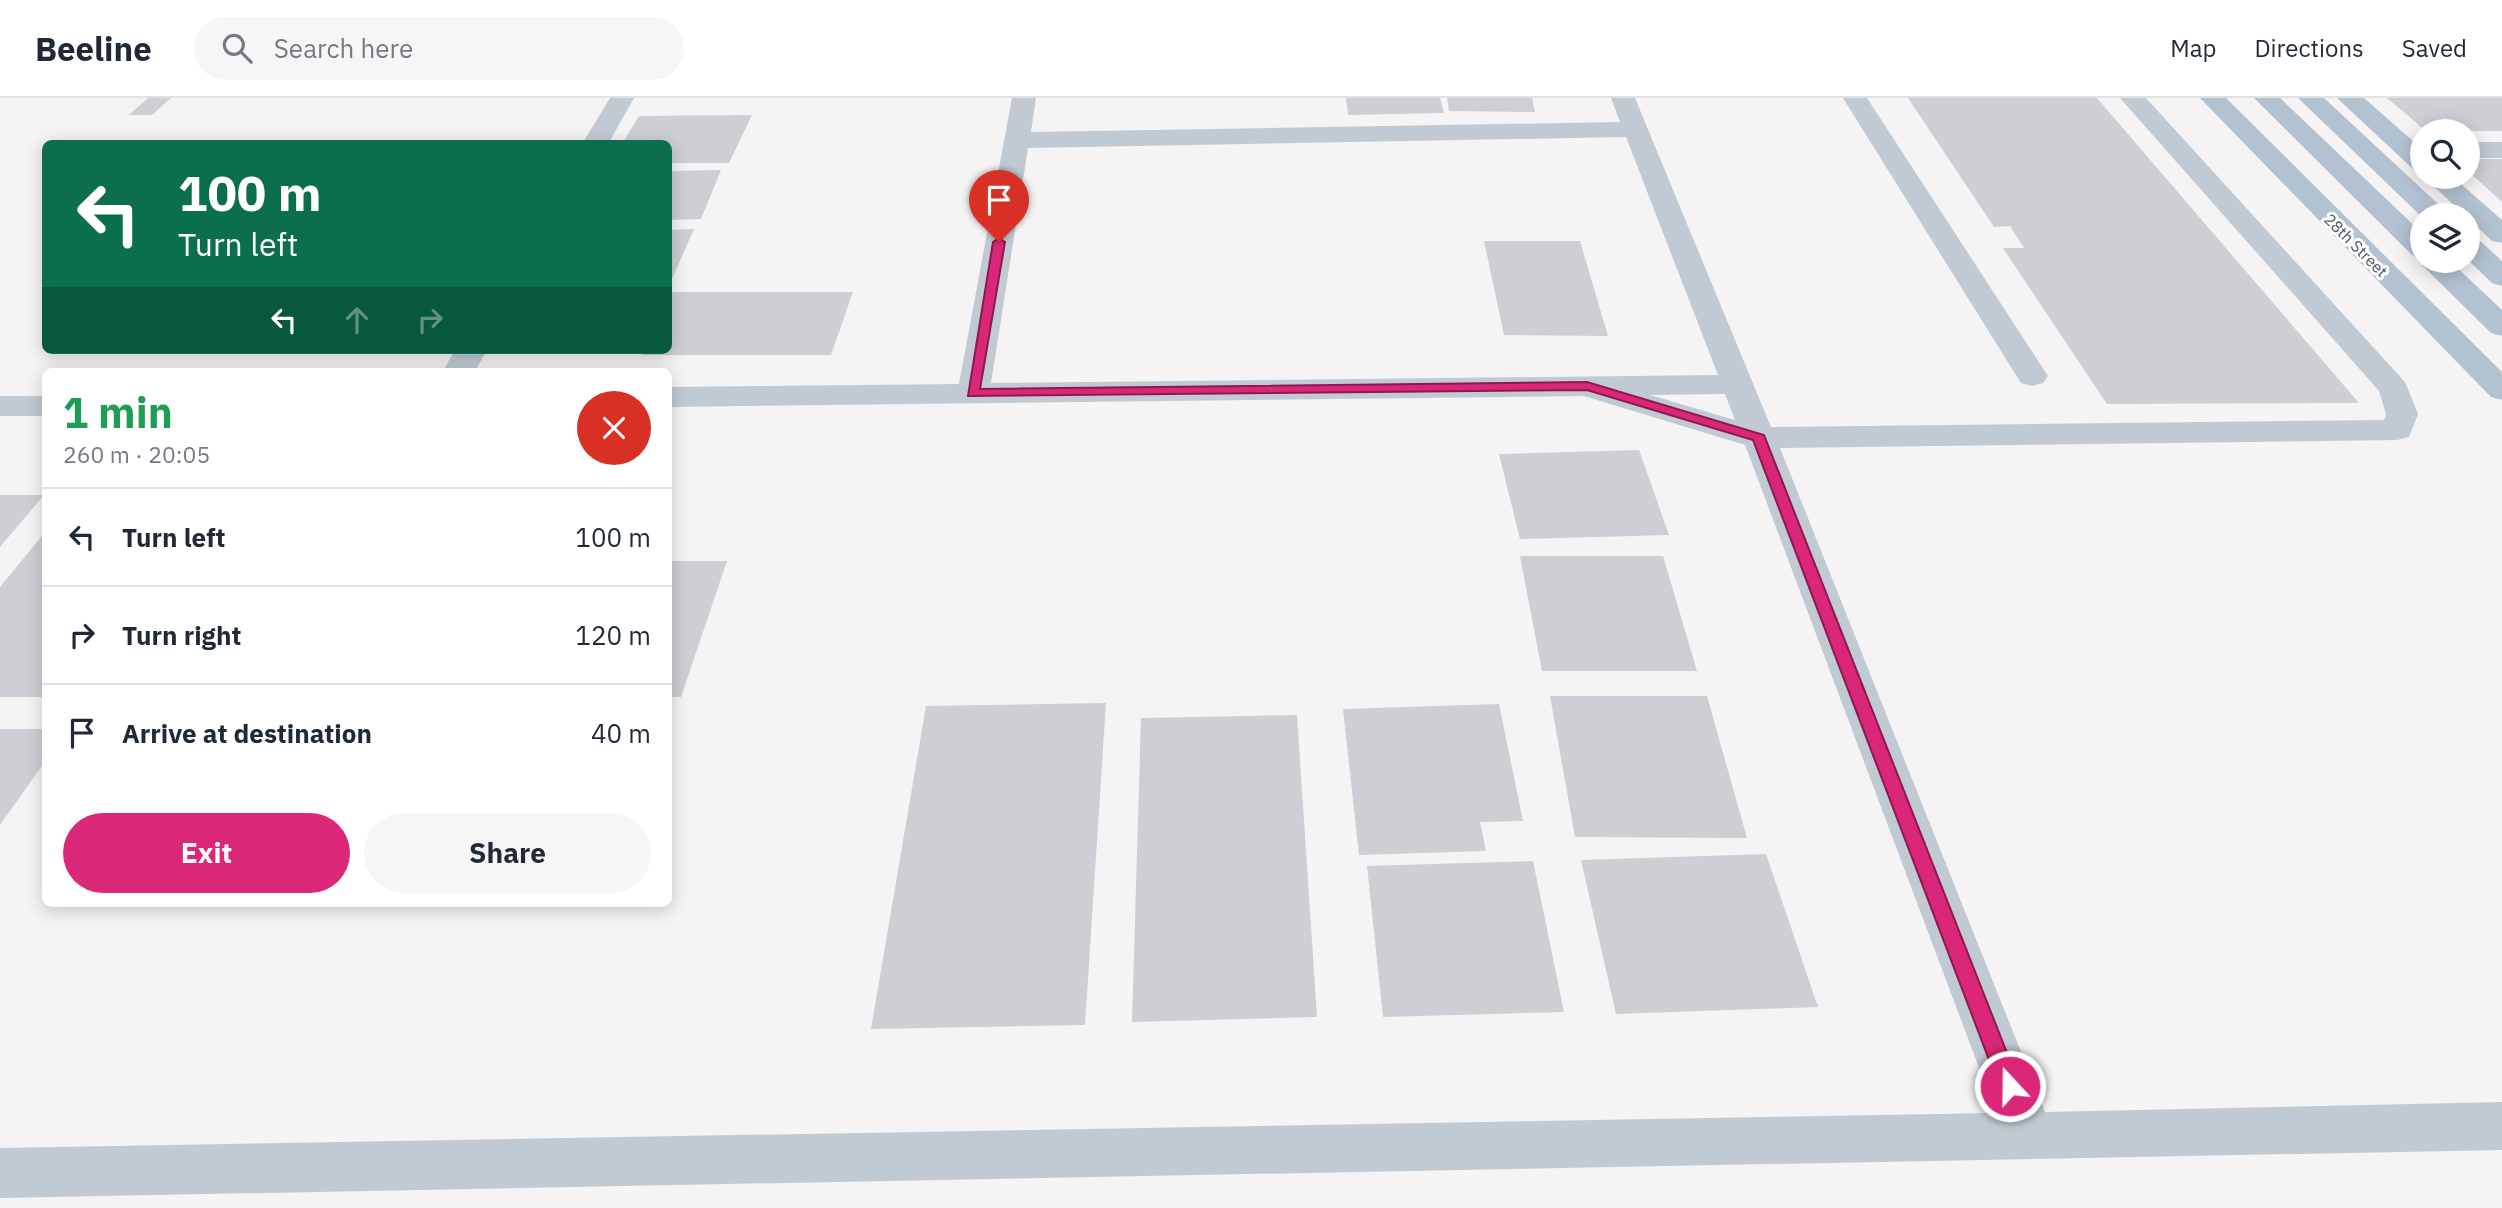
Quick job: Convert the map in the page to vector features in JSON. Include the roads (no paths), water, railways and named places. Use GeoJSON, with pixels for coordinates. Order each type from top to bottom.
{"type":"FeatureCollection","features":[{"type":"Feature","properties":{"kind":"main road","name":"28th Street"},"geometry":{"type":"LineString","coordinates":[[2212,98],[2502,390]]}},
{"type":"Feature","properties":{"kind":"main road"},"geometry":{"type":"LineString","coordinates":[[2266,98],[2410,237]]}},
{"type":"Feature","properties":{"kind":"main road"},"geometry":{"type":"LineString","coordinates":[[2310,98],[2422,203]]}},
{"type":"Feature","properties":{"kind":"main road"},"geometry":{"type":"LineString","coordinates":[[2349,98],[2410,148]]}},
{"type":"Feature","properties":{"kind":"main road"},"geometry":{"type":"LineString","coordinates":[[2450,189],[2502,235]]}},
{"type":"Feature","properties":{"kind":"main road"},"geometry":{"type":"LineString","coordinates":[[2480,256],[2502,277]]}},
{"type":"Feature","properties":{"kind":"main road"},"geometry":{"type":"LineString","coordinates":[[2446,273],[2502,327]]}},
{"type":"Feature","properties":{"kind":"street"},"geometry":{"type":"LineString","coordinates":[[597,140],[622,98]]}},
{"type":"Feature","properties":{"kind":"street"},"geometry":{"type":"LineString","coordinates":[[973,393],[1024,98]]}},
{"type":"Feature","properties":{"kind":"street"},"geometry":{"type":"LineString","coordinates":[[1856,98],[2032,376]]}},
{"type":"Feature","properties":{"kind":"street"},"geometry":{"type":"LineString","coordinates":[[1587,386],[1759,438],[2397,430],[2402,415],[2393,389],[2132,98]]}},
{"type":"Feature","properties":{"kind":"street"},"geometry":{"type":"LineString","coordinates":[[1016,140],[1629,114],[1759,438],[2030,1138]]}},
{"type":"Feature","properties":{"kind":"street"},"geometry":{"type":"LineString","coordinates":[[2480,150],[2502,149]]}},
{"type":"Feature","properties":{"kind":"street"},"geometry":{"type":"LineString","coordinates":[[672,397],[1737,384]]}},
{"type":"Feature","properties":{"kind":"street"},"geometry":{"type":"LineString","coordinates":[[0,406],[42,405]]}},
{"type":"Feature","properties":{"kind":"street"},"geometry":{"type":"LineString","coordinates":[[0,1173],[2030,1138],[2502,1126]]}}]}
